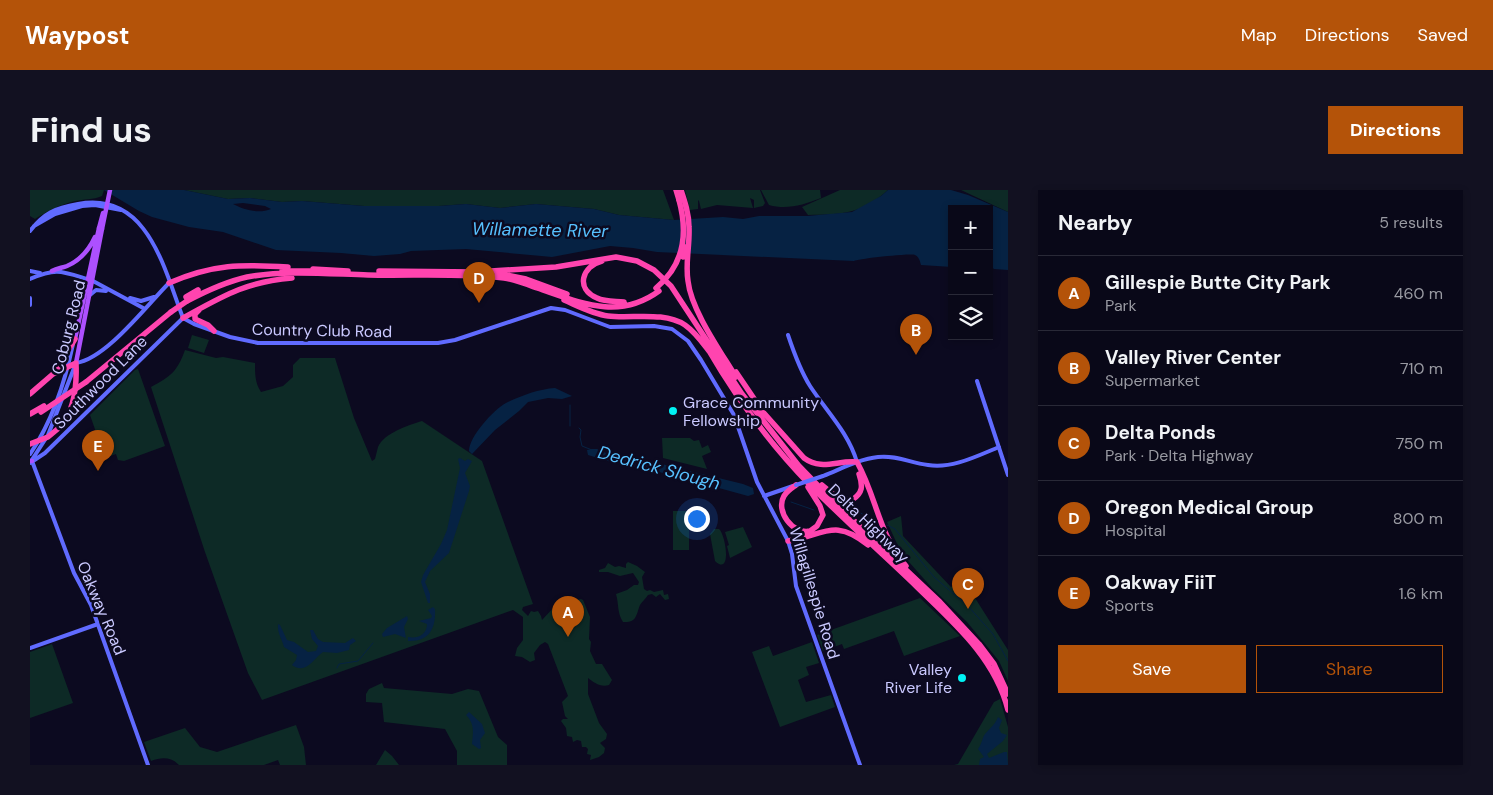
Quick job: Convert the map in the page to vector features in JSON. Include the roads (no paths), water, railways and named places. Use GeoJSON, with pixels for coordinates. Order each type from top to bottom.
{"type":"FeatureCollection","features":[{"type":"Feature","properties":{"kind":"highway"},"geometry":{"type":"LineString","coordinates":[[676,190],[682,200],[689,227],[687,269],[690,294],[756,411]]}},
{"type":"Feature","properties":{"kind":"highway"},"geometry":{"type":"LineString","coordinates":[[186,299],[211,288],[248,277],[270,274],[486,276],[507,279],[536,287],[591,305],[610,308],[624,307],[639,303],[658,290],[672,277],[683,257],[687,232],[681,190]]}},
{"type":"Feature","properties":{"kind":"highway"},"geometry":{"type":"LineString","coordinates":[[30,418],[86,380],[170,310],[210,284],[247,274],[292,270],[475,272],[549,268],[616,257],[637,260],[649,266],[671,286],[756,411]]}},
{"type":"Feature","properties":{"kind":"highway"},"geometry":{"type":"LineString","coordinates":[[624,302],[598,299],[591,295],[584,282],[584,274],[589,267],[596,263],[619,260],[634,263],[648,269],[670,289],[710,353]]}},
{"type":"Feature","properties":{"kind":"highway"},"geometry":{"type":"LineString","coordinates":[[170,283],[208,268],[238,265],[348,271]]}},
{"type":"Feature","properties":{"kind":"highway"},"geometry":{"type":"LineString","coordinates":[[475,272],[501,274],[526,279],[592,302],[610,304],[637,299],[658,290]]}},
{"type":"Feature","properties":{"kind":"highway"},"geometry":{"type":"LineString","coordinates":[[183,318],[234,290],[260,282],[339,275]]}},
{"type":"Feature","properties":{"kind":"highway"},"geometry":{"type":"LineString","coordinates":[[536,287],[582,309],[606,316],[662,318],[676,321],[692,332],[710,353]]}},
{"type":"Feature","properties":{"kind":"highway"},"geometry":{"type":"LineString","coordinates":[[199,310],[195,314],[195,319],[214,330]]}},
{"type":"Feature","properties":{"kind":"highway"},"geometry":{"type":"LineString","coordinates":[[705,323],[759,406],[804,458],[812,463],[821,465],[845,461],[857,462]]}},
{"type":"Feature","properties":{"kind":"highway"},"geometry":{"type":"LineString","coordinates":[[56,371],[74,340]]}},
{"type":"Feature","properties":{"kind":"highway","name":"Delta Highway"},"geometry":{"type":"LineString","coordinates":[[710,353],[753,418],[785,458],[819,494],[954,623],[984,656],[999,683],[1008,710]]}},
{"type":"Feature","properties":{"kind":"highway"},"geometry":{"type":"LineString","coordinates":[[30,394],[56,371],[76,363],[72,407],[65,422],[48,437],[30,444]]}},
{"type":"Feature","properties":{"kind":"highway"},"geometry":{"type":"LineString","coordinates":[[30,414],[86,380]]}},
{"type":"Feature","properties":{"kind":"highway","name":"Delta Highway"},"geometry":{"type":"LineString","coordinates":[[756,411],[782,445],[822,490],[940,602],[985,651],[997,670],[1008,694]]}},
{"type":"Feature","properties":{"kind":"highway"},"geometry":{"type":"LineString","coordinates":[[782,445],[832,494],[844,500],[854,499],[860,494],[862,489],[857,462]]}},
{"type":"Feature","properties":{"kind":"highway"},"geometry":{"type":"LineString","coordinates":[[785,458],[811,491],[822,508],[823,515],[820,522],[812,530],[788,541]]}},
{"type":"Feature","properties":{"kind":"highway"},"geometry":{"type":"LineString","coordinates":[[857,462],[891,546],[940,602]]}},
{"type":"Feature","properties":{"kind":"highway"},"geometry":{"type":"LineString","coordinates":[[796,485],[784,496],[784,512],[789,523],[795,529],[802,531],[812,530]]}},
{"type":"Feature","properties":{"kind":"highway"},"geometry":{"type":"LineString","coordinates":[[788,541],[828,530],[845,531],[858,538],[900,571]]}},
{"type":"Feature","properties":{"kind":"main road","name":"Coburg Road"},"geometry":{"type":"LineString","coordinates":[[31,462],[50,429],[76,363],[93,281],[100,228],[109,190]]}},
{"type":"Feature","properties":{"kind":"main road"},"geometry":{"type":"LineString","coordinates":[[30,231],[40,219],[48,214],[75,204],[101,203],[119,208],[133,216],[149,234],[183,318]]}},
{"type":"Feature","properties":{"kind":"main road","name":"Coburg Road"},"geometry":{"type":"LineString","coordinates":[[30,454],[46,426],[69,365],[97,234],[100,228]]}},
{"type":"Feature","properties":{"kind":"main road"},"geometry":{"type":"LineString","coordinates":[[30,279],[74,262],[83,256],[97,234]]}},
{"type":"Feature","properties":{"kind":"main road"},"geometry":{"type":"LineString","coordinates":[[52,271],[65,272],[87,279],[94,273]]}},
{"type":"Feature","properties":{"kind":"main road"},"geometry":{"type":"LineString","coordinates":[[30,272],[42,274]]}},
{"type":"Feature","properties":{"kind":"main road"},"geometry":{"type":"LineString","coordinates":[[93,281],[145,308]]}},
{"type":"Feature","properties":{"kind":"main road"},"geometry":{"type":"LineString","coordinates":[[76,363],[86,361],[95,356],[119,335],[170,283]]}},
{"type":"Feature","properties":{"kind":"main road"},"geometry":{"type":"LineString","coordinates":[[90,295],[96,290],[112,292]]}},
{"type":"Feature","properties":{"kind":"main road"},"geometry":{"type":"LineString","coordinates":[[122,296],[141,301],[156,296]]}},
{"type":"Feature","properties":{"kind":"main road"},"geometry":{"type":"LineString","coordinates":[[30,298],[30,305]]}},
{"type":"Feature","properties":{"kind":"main road","name":"Country Club Road"},"geometry":{"type":"LineString","coordinates":[[183,318],[238,339],[264,343],[429,344],[455,340],[550,308],[565,310],[588,320]]}},
{"type":"Feature","properties":{"kind":"main road","name":"Southwood Lane"},"geometry":{"type":"LineString","coordinates":[[31,462],[45,453],[183,318]]}},
{"type":"Feature","properties":{"kind":"main road","name":"Willagillespie Road"},"geometry":{"type":"LineString","coordinates":[[588,320],[610,327],[663,327],[677,332],[688,341],[701,360],[734,415],[758,482],[788,541],[792,554],[796,586],[860,765]]}},
{"type":"Feature","properties":{"kind":"main road"},"geometry":{"type":"LineString","coordinates":[[788,335],[802,372],[817,397],[845,434],[857,462]]}},
{"type":"Feature","properties":{"kind":"main road"},"geometry":{"type":"LineString","coordinates":[[977,381],[1008,475]]}},
{"type":"Feature","properties":{"kind":"main road"},"geometry":{"type":"LineString","coordinates":[[764,496],[873,458],[890,456],[923,465],[941,466],[999,447]]}},
{"type":"Feature","properties":{"kind":"main road","name":"Oakway Road"},"geometry":{"type":"LineString","coordinates":[[31,462],[74,573],[89,601],[98,624],[148,765]]}},
{"type":"Feature","properties":{"kind":"main road"},"geometry":{"type":"LineString","coordinates":[[30,648],[98,624]]}},
{"type":"Feature","properties":{"kind":"water","name":"Willamette River"},"geometry":{"type":"Polygon","coordinates":[[[104,190],[184,190],[228,199],[250,198],[282,202],[302,201],[364,206],[466,204],[500,208],[536,204],[594,209],[619,215],[674,220],[723,217],[743,219],[759,216],[807,216],[852,212],[888,190],[951,190],[992,205],[948,205],[948,267],[921,265],[915,255],[884,256],[854,261],[657,252],[610,246],[552,257],[466,249],[411,251],[374,256],[276,250],[223,232],[189,227],[152,217],[104,190]],[[243,203],[233,204],[252,211],[271,209],[265,206],[243,203]]]}},
{"type":"Feature","properties":{"kind":"water"},"geometry":{"type":"Polygon","coordinates":[[[993,206],[1008,212],[1008,270],[994,269],[993,206]]]}},
{"type":"Feature","properties":{"kind":"water"},"geometry":{"type":"Polygon","coordinates":[[[555,388],[572,396],[562,399],[548,398],[528,402],[495,430],[472,454],[469,451],[477,432],[501,406],[530,393],[555,388]]]}},
{"type":"Feature","properties":{"kind":"water","name":"Dedrick Slough"},"geometry":{"type":"Polygon","coordinates":[[[597,449],[615,457],[637,458],[743,484],[753,488],[754,494],[748,496],[668,474],[611,462],[588,455],[587,450],[597,449]]]}},
{"type":"Feature","properties":{"kind":"water"},"geometry":{"type":"Polygon","coordinates":[[[460,458],[465,461],[468,459],[472,461],[465,473],[470,486],[469,491],[449,553],[430,571],[425,582],[430,594],[430,603],[428,603],[421,582],[447,530],[460,468],[458,459],[460,458]]]}},
{"type":"Feature","properties":{"kind":"water"},"geometry":{"type":"Polygon","coordinates":[[[433,607],[435,609],[435,616],[430,633],[421,639],[408,641],[408,637],[418,637],[425,631],[427,624],[419,621],[431,618],[432,616],[428,610],[433,607]]]}},
{"type":"Feature","properties":{"kind":"water"},"geometry":{"type":"Polygon","coordinates":[[[407,616],[408,619],[404,627],[406,638],[395,634],[383,637],[382,634],[387,628],[407,616]]]}},
{"type":"Feature","properties":{"kind":"water"},"geometry":{"type":"Polygon","coordinates":[[[278,624],[287,640],[294,642],[308,652],[316,651],[318,646],[312,639],[310,630],[313,630],[318,639],[323,642],[345,643],[353,638],[356,641],[350,645],[349,650],[337,653],[323,652],[309,665],[297,668],[292,665],[297,655],[284,647],[278,624]]]}},
{"type":"Feature","properties":{"kind":"water"},"geometry":{"type":"Polygon","coordinates":[[[469,712],[482,724],[485,733],[480,740],[481,748],[479,749],[472,744],[472,725],[466,715],[469,712]]]}},
{"type":"Feature","properties":{"kind":"water"},"geometry":{"type":"Polygon","coordinates":[[[998,717],[1002,720],[999,728],[1001,733],[1007,735],[1003,741],[987,754],[989,758],[1007,752],[1008,765],[979,765],[980,759],[984,757],[978,749],[984,736],[998,717]]]}},
{"type":"Feature","properties":{"kind":"waterway","name":"Dedrick Slough"},"geometry":{"type":"LineString","coordinates":[[570,405],[570,426]]}},
{"type":"Feature","properties":{"kind":"waterway","name":"Dedrick Slough"},"geometry":{"type":"LineString","coordinates":[[579,428],[581,430],[582,446],[592,450]]}},
{"type":"Feature","properties":{"kind":"waterway","name":"Dedrick Slough"},"geometry":{"type":"LineString","coordinates":[[791,502],[814,510]]}},
{"type":"Feature","properties":{"kind":"waterway","name":"Dedrick Slough"},"geometry":{"type":"LineString","coordinates":[[855,509],[871,520]]}},
{"type":"Feature","properties":{"kind":"waterway","name":"Dedrick Slough"},"geometry":{"type":"LineString","coordinates":[[887,525],[895,529],[934,577],[968,606],[993,634],[1008,661]]}},
{"type":"Feature","properties":{"kind":"waterway","name":"Dedrick Slough"},"geometry":{"type":"LineString","coordinates":[[337,668],[339,664],[358,661],[373,643]]}},
{"type":"Feature","properties":{"kind":"place","name":"Oregon Medical Group"},"geometry":{"type":"Point","coordinates":[479,303]}},
{"type":"Feature","properties":{"kind":"place","name":"Valley River Center"},"geometry":{"type":"Point","coordinates":[916,355]}},
{"type":"Feature","properties":{"kind":"place","name":"Grace Community Fellowship"},"geometry":{"type":"Point","coordinates":[673,411]}},
{"type":"Feature","properties":{"kind":"place","name":"Oakway FiiT"},"geometry":{"type":"Point","coordinates":[98,471]}},
{"type":"Feature","properties":{"kind":"place","name":"Delta Ponds"},"geometry":{"type":"Point","coordinates":[968,609]}},
{"type":"Feature","properties":{"kind":"place","name":"Gillespie Butte City Park"},"geometry":{"type":"Point","coordinates":[568,637]}},
{"type":"Feature","properties":{"kind":"place","name":"Valley River Life"},"geometry":{"type":"Point","coordinates":[962,678]}}]}
